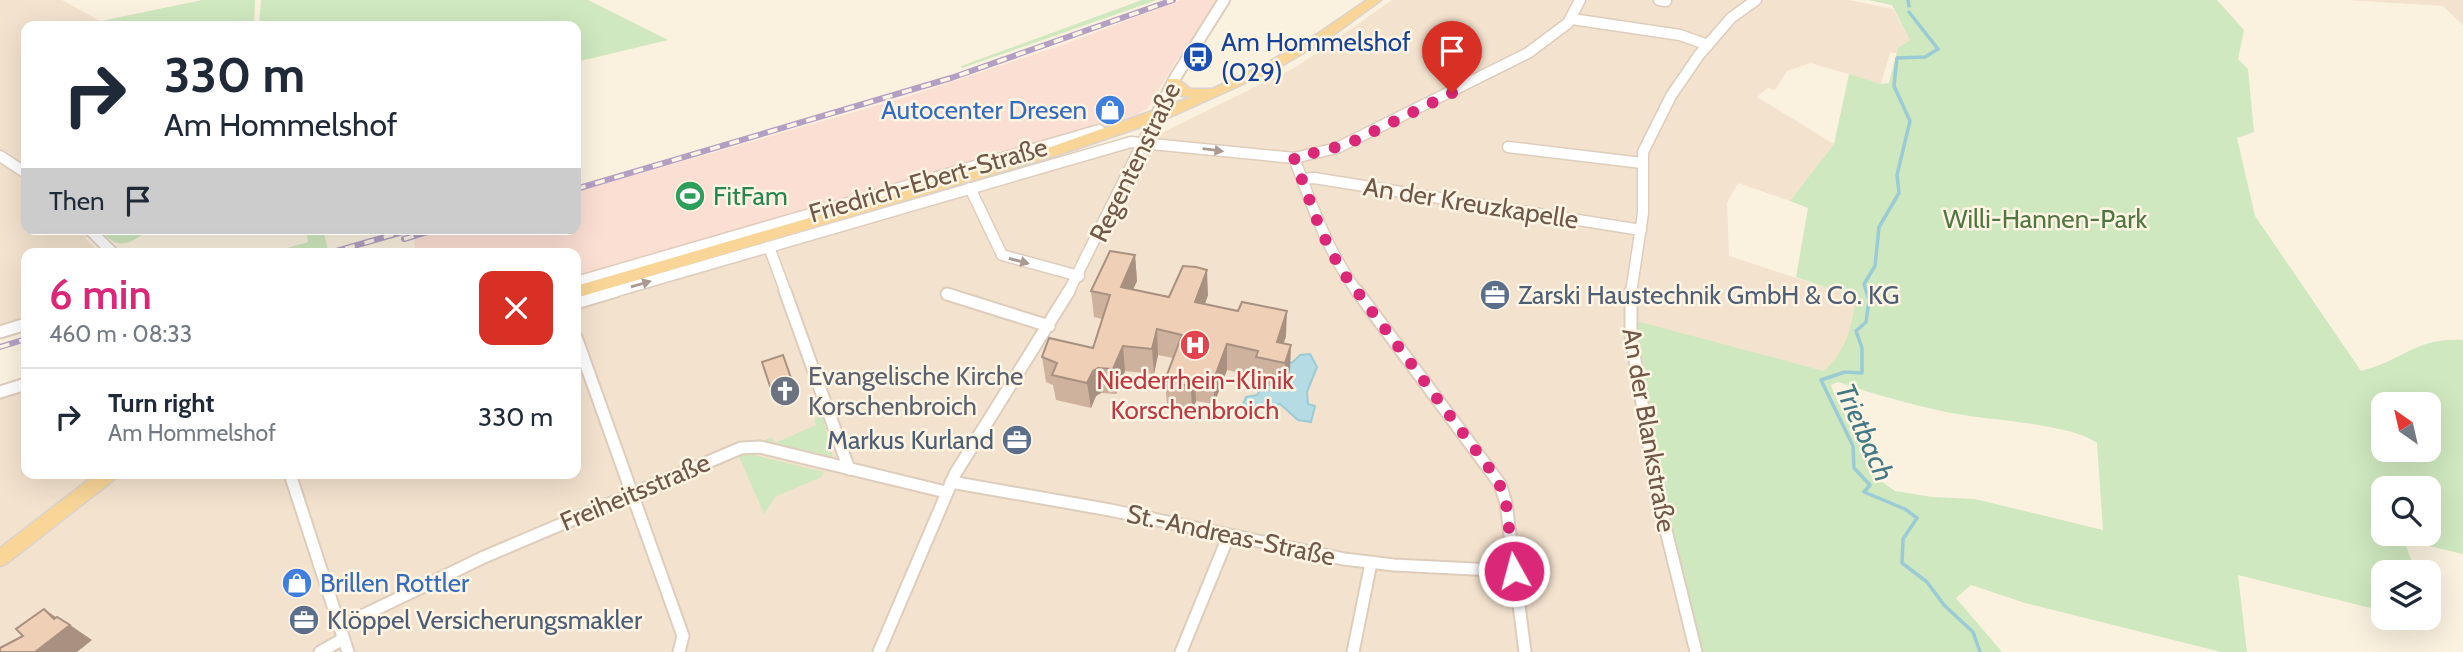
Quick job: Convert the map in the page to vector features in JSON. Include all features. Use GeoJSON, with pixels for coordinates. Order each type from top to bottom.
{"type":"FeatureCollection","features":[{"type":"Feature","properties":{"kind":"main road"},"geometry":{"type":"LineString","coordinates":[[581,290],[1156,115],[1228,89],[1313,44],[1375,0]]}},
{"type":"Feature","properties":{"kind":"main road"},"geometry":{"type":"LineString","coordinates":[[1173,82],[1184,92],[1193,94],[1228,89]]}},
{"type":"Feature","properties":{"kind":"main road"},"geometry":{"type":"LineString","coordinates":[[0,558],[103,479]]}},
{"type":"Feature","properties":{"kind":"street","name":"Regentenstraße"},"geometry":{"type":"LineString","coordinates":[[879,652],[948,487],[1079,276],[1173,82],[1224,0]]}},
{"type":"Feature","properties":{"kind":"street"},"geometry":{"type":"LineString","coordinates":[[1580,0],[1572,19],[1680,35],[1708,45]]}},
{"type":"Feature","properties":{"kind":"street","name":"An der Blankstraße"},"geometry":{"type":"LineString","coordinates":[[1696,652],[1657,494],[1631,336],[1629,306],[1641,230],[1642,163],[1644,147],[1666,106],[1708,45],[1734,16],[1756,0]]}},
{"type":"Feature","properties":{"kind":"street","name":"Friedrich-Ebert-Straße"},"geometry":{"type":"LineString","coordinates":[[581,302],[1129,142],[1294,158],[1337,148],[1521,58],[1572,19]]}},
{"type":"Feature","properties":{"kind":"street","name":"Friedrich-Ebert-Straße"},"geometry":{"type":"LineString","coordinates":[[581,281],[1156,115]]}},
{"type":"Feature","properties":{"kind":"street"},"geometry":{"type":"LineString","coordinates":[[1508,147],[1642,163]]}},
{"type":"Feature","properties":{"kind":"street"},"geometry":{"type":"LineString","coordinates":[[0,156],[21,170]]}},
{"type":"Feature","properties":{"kind":"street"},"geometry":{"type":"LineString","coordinates":[[1294,158],[1321,231],[1341,270],[1498,480],[1506,503],[1525,652]]}},
{"type":"Feature","properties":{"kind":"street","name":"An der Kreuzkapelle"},"geometry":{"type":"LineString","coordinates":[[1302,179],[1314,178],[1641,230]]}},
{"type":"Feature","properties":{"kind":"street"},"geometry":{"type":"LineString","coordinates":[[970,188],[1002,255],[1079,276]]}},
{"type":"Feature","properties":{"kind":"street"},"geometry":{"type":"LineString","coordinates":[[95,235],[108,248]]}},
{"type":"Feature","properties":{"kind":"street"},"geometry":{"type":"LineString","coordinates":[[769,247],[849,469]]}},
{"type":"Feature","properties":{"kind":"street"},"geometry":{"type":"LineString","coordinates":[[947,294],[1049,326]]}},
{"type":"Feature","properties":{"kind":"street"},"geometry":{"type":"LineString","coordinates":[[0,332],[21,326]]}},
{"type":"Feature","properties":{"kind":"street"},"geometry":{"type":"LineString","coordinates":[[581,351],[683,636],[679,652]]}},
{"type":"Feature","properties":{"kind":"street"},"geometry":{"type":"LineString","coordinates":[[0,391],[21,385]]}},
{"type":"Feature","properties":{"kind":"street","name":"Freiheitsstraße"},"geometry":{"type":"LineString","coordinates":[[320,652],[342,633],[484,557],[748,447],[948,487]]}},
{"type":"Feature","properties":{"kind":"street"},"geometry":{"type":"LineString","coordinates":[[292,479],[348,652]]}},
{"type":"Feature","properties":{"kind":"street","name":"St.-Andreas-Straße"},"geometry":{"type":"LineString","coordinates":[[948,487],[1110,510],[1228,537],[1371,563],[1514,571]]}},
{"type":"Feature","properties":{"kind":"street"},"geometry":{"type":"LineString","coordinates":[[1181,652],[1228,537]]}},
{"type":"Feature","properties":{"kind":"street"},"geometry":{"type":"LineString","coordinates":[[1353,652],[1371,563]]}},
{"type":"Feature","properties":{"kind":"shaded area"},"geometry":{"type":"Polygon","coordinates":[[[0,0],[62,0],[100,21],[21,21],[21,235],[91,235],[85,238],[94,248],[21,248],[21,320],[0,326],[0,0]]]}},
{"type":"Feature","properties":{"kind":"shaded area"},"geometry":{"type":"Polygon","coordinates":[[[1180,0],[1219,0],[1147,109],[1131,118],[581,280],[581,248],[415,248],[414,240],[430,235],[581,235],[581,191],[903,98],[1065,44],[1180,0]]]}},
{"type":"Feature","properties":{"kind":"shaded area"},"geometry":{"type":"Polygon","coordinates":[[[1392,0],[1849,0],[1893,9],[1910,40],[1898,48],[1897,53],[1890,53],[1881,84],[1811,63],[1787,71],[1775,90],[1768,88],[1757,97],[1834,144],[1790,201],[1738,183],[1727,203],[1729,256],[1857,298],[1850,337],[1839,357],[1824,371],[1624,320],[1650,498],[1688,652],[0,652],[0,395],[21,389],[21,479],[581,479],[581,303],[1143,142],[1298,66],[1392,0]]]}},
{"type":"Feature","properties":{"kind":"shaded area"},"geometry":{"type":"Polygon","coordinates":[[[2347,0],[2463,0],[2463,25],[2443,6],[2347,0]]]}},
{"type":"Feature","properties":{"kind":"green space"},"geometry":{"type":"Polygon","coordinates":[[[202,0],[255,0],[254,21],[101,21],[202,0]]]}},
{"type":"Feature","properties":{"kind":"green space"},"geometry":{"type":"Polygon","coordinates":[[[261,0],[588,0],[668,40],[581,61],[581,21],[259,21],[261,0]]]}},
{"type":"Feature","properties":{"kind":"green space"},"geometry":{"type":"Polygon","coordinates":[[[1142,0],[1157,0],[962,68],[961,66],[1142,0]]]}},
{"type":"Feature","properties":{"kind":"green space","name":"Willi-Hannen-Park"},"geometry":{"type":"Polygon","coordinates":[[[1868,0],[2217,0],[2244,30],[2238,59],[2248,69],[2254,132],[2237,138],[2255,216],[2361,371],[2433,342],[2463,340],[2463,554],[2429,546],[2441,546],[2441,476],[2371,476],[2371,546],[2406,546],[2411,560],[2371,560],[2371,608],[2238,575],[2247,652],[2221,652],[2025,603],[1971,585],[1956,598],[2002,652],[1703,652],[1663,494],[1636,321],[1824,371],[1832,363],[1847,338],[1856,298],[1796,277],[1808,208],[1790,201],[1834,144],[1849,74],[1881,84],[1889,83],[1898,48],[1910,40],[1892,5],[1868,0]],[[1838,382],[1831,385],[1835,396],[1878,479],[1895,491],[1932,497],[1975,499],[2103,530],[2097,443],[2085,436],[2047,427],[1946,412],[1838,382]]]}},
{"type":"Feature","properties":{"kind":"green space"},"geometry":{"type":"Polygon","coordinates":[[[105,235],[142,235],[121,244],[105,235]]]}},
{"type":"Feature","properties":{"kind":"green space"},"geometry":{"type":"Polygon","coordinates":[[[307,235],[324,235],[328,248],[288,248],[308,242],[307,235]]]}},
{"type":"Feature","properties":{"kind":"green space"},"geometry":{"type":"Polygon","coordinates":[[[822,415],[833,457],[767,444],[765,440],[772,437],[775,443],[816,425],[814,419],[822,415]]]}},
{"type":"Feature","properties":{"kind":"green space"},"geometry":{"type":"Polygon","coordinates":[[[750,454],[824,472],[821,477],[775,497],[764,514],[739,456],[750,454]]]}},
{"type":"Feature","properties":{"kind":"water"},"geometry":{"type":"Polygon","coordinates":[[[1310,354],[1317,367],[1307,392],[1308,404],[1315,406],[1311,422],[1298,420],[1280,404],[1252,410],[1243,404],[1246,397],[1257,395],[1265,384],[1284,388],[1278,360],[1292,363],[1300,355],[1310,354]]]}},
{"type":"Feature","properties":{"kind":"building"},"geometry":{"type":"Polygon","coordinates":[[[1110,251],[1135,255],[1121,287],[1169,297],[1183,266],[1196,267],[1207,270],[1195,302],[1238,311],[1242,302],[1287,311],[1277,342],[1291,345],[1285,363],[1256,357],[1258,351],[1227,344],[1214,379],[1195,375],[1191,387],[1165,380],[1182,335],[1157,329],[1152,349],[1123,346],[1113,369],[1098,368],[1093,371],[1087,383],[1052,375],[1057,363],[1042,357],[1049,338],[1093,348],[1110,295],[1091,291],[1110,251]]]}},
{"type":"Feature","properties":{"kind":"building"},"geometry":{"type":"Polygon","coordinates":[[[783,355],[791,378],[787,379],[789,385],[775,389],[773,384],[770,386],[762,362],[783,355]]]}},
{"type":"Feature","properties":{"kind":"building"},"geometry":{"type":"Polygon","coordinates":[[[44,609],[54,619],[57,617],[70,625],[35,652],[0,652],[0,648],[23,636],[16,629],[44,609]]]}},
{"type":"Feature","properties":{"kind":"waterway","name":"Trietbach"},"geometry":{"type":"LineString","coordinates":[[1908,0],[1909,6]]}},
{"type":"Feature","properties":{"kind":"waterway","name":"Trietbach"},"geometry":{"type":"LineString","coordinates":[[1909,12],[1938,49],[1925,57],[1897,58],[1894,86],[1910,121],[1897,175],[1899,193],[1879,227],[1875,266],[1864,284],[1869,300],[1866,322],[1856,331],[1862,348],[1862,373],[1845,372],[1821,380],[1853,446],[1854,468],[1870,485],[1864,492],[1905,509],[1917,518],[1903,539],[1902,563],[1927,582],[1944,605],[1973,632],[1980,652]]}},
{"type":"Feature","properties":{"kind":"railway"},"geometry":{"type":"LineString","coordinates":[[581,188],[951,78],[1173,0]]}},
{"type":"Feature","properties":{"kind":"railway"},"geometry":{"type":"LineString","coordinates":[[347,248],[392,235]]}},
{"type":"Feature","properties":{"kind":"railway"},"geometry":{"type":"LineString","coordinates":[[404,239],[418,235]]}},
{"type":"Feature","properties":{"kind":"railway"},"geometry":{"type":"LineString","coordinates":[[0,347],[21,341]]}},
{"type":"Feature","properties":{"kind":"place","name":"Am Hommelshof (029)"},"geometry":{"type":"Point","coordinates":[1198,57]}},
{"type":"Feature","properties":{"kind":"place","name":"Autocenter Dresen"},"geometry":{"type":"Point","coordinates":[1110,110]}},
{"type":"Feature","properties":{"kind":"place","name":"FitFam"},"geometry":{"type":"Point","coordinates":[690,196]}},
{"type":"Feature","properties":{"kind":"place","name":"Zarski Haustechnik GmbH & Co. KG"},"geometry":{"type":"Point","coordinates":[1495,295]}},
{"type":"Feature","properties":{"kind":"place","name":"Niederrhein-Klinik Korschenbroich"},"geometry":{"type":"Point","coordinates":[1195,345]}},
{"type":"Feature","properties":{"kind":"place","name":"Evangelische Kirche Korschenbroich"},"geometry":{"type":"Point","coordinates":[785,391]}},
{"type":"Feature","properties":{"kind":"place","name":"Markus Kurland"},"geometry":{"type":"Point","coordinates":[1017,440]}},
{"type":"Feature","properties":{"kind":"place","name":"Brillen Rottler"},"geometry":{"type":"Point","coordinates":[297,583]}},
{"type":"Feature","properties":{"kind":"place","name":"Klöppel Versicherungsmakler"},"geometry":{"type":"Point","coordinates":[304,620]}},
{"type":"Feature","properties":{"kind":"route"},"geometry":{"type":"LineString","coordinates":[[1452,93],[1348,144],[1315,155],[1294,158],[1321,231],[1341,270],[1374,318],[1498,480],[1506,503],[1514,571]]}}]}
